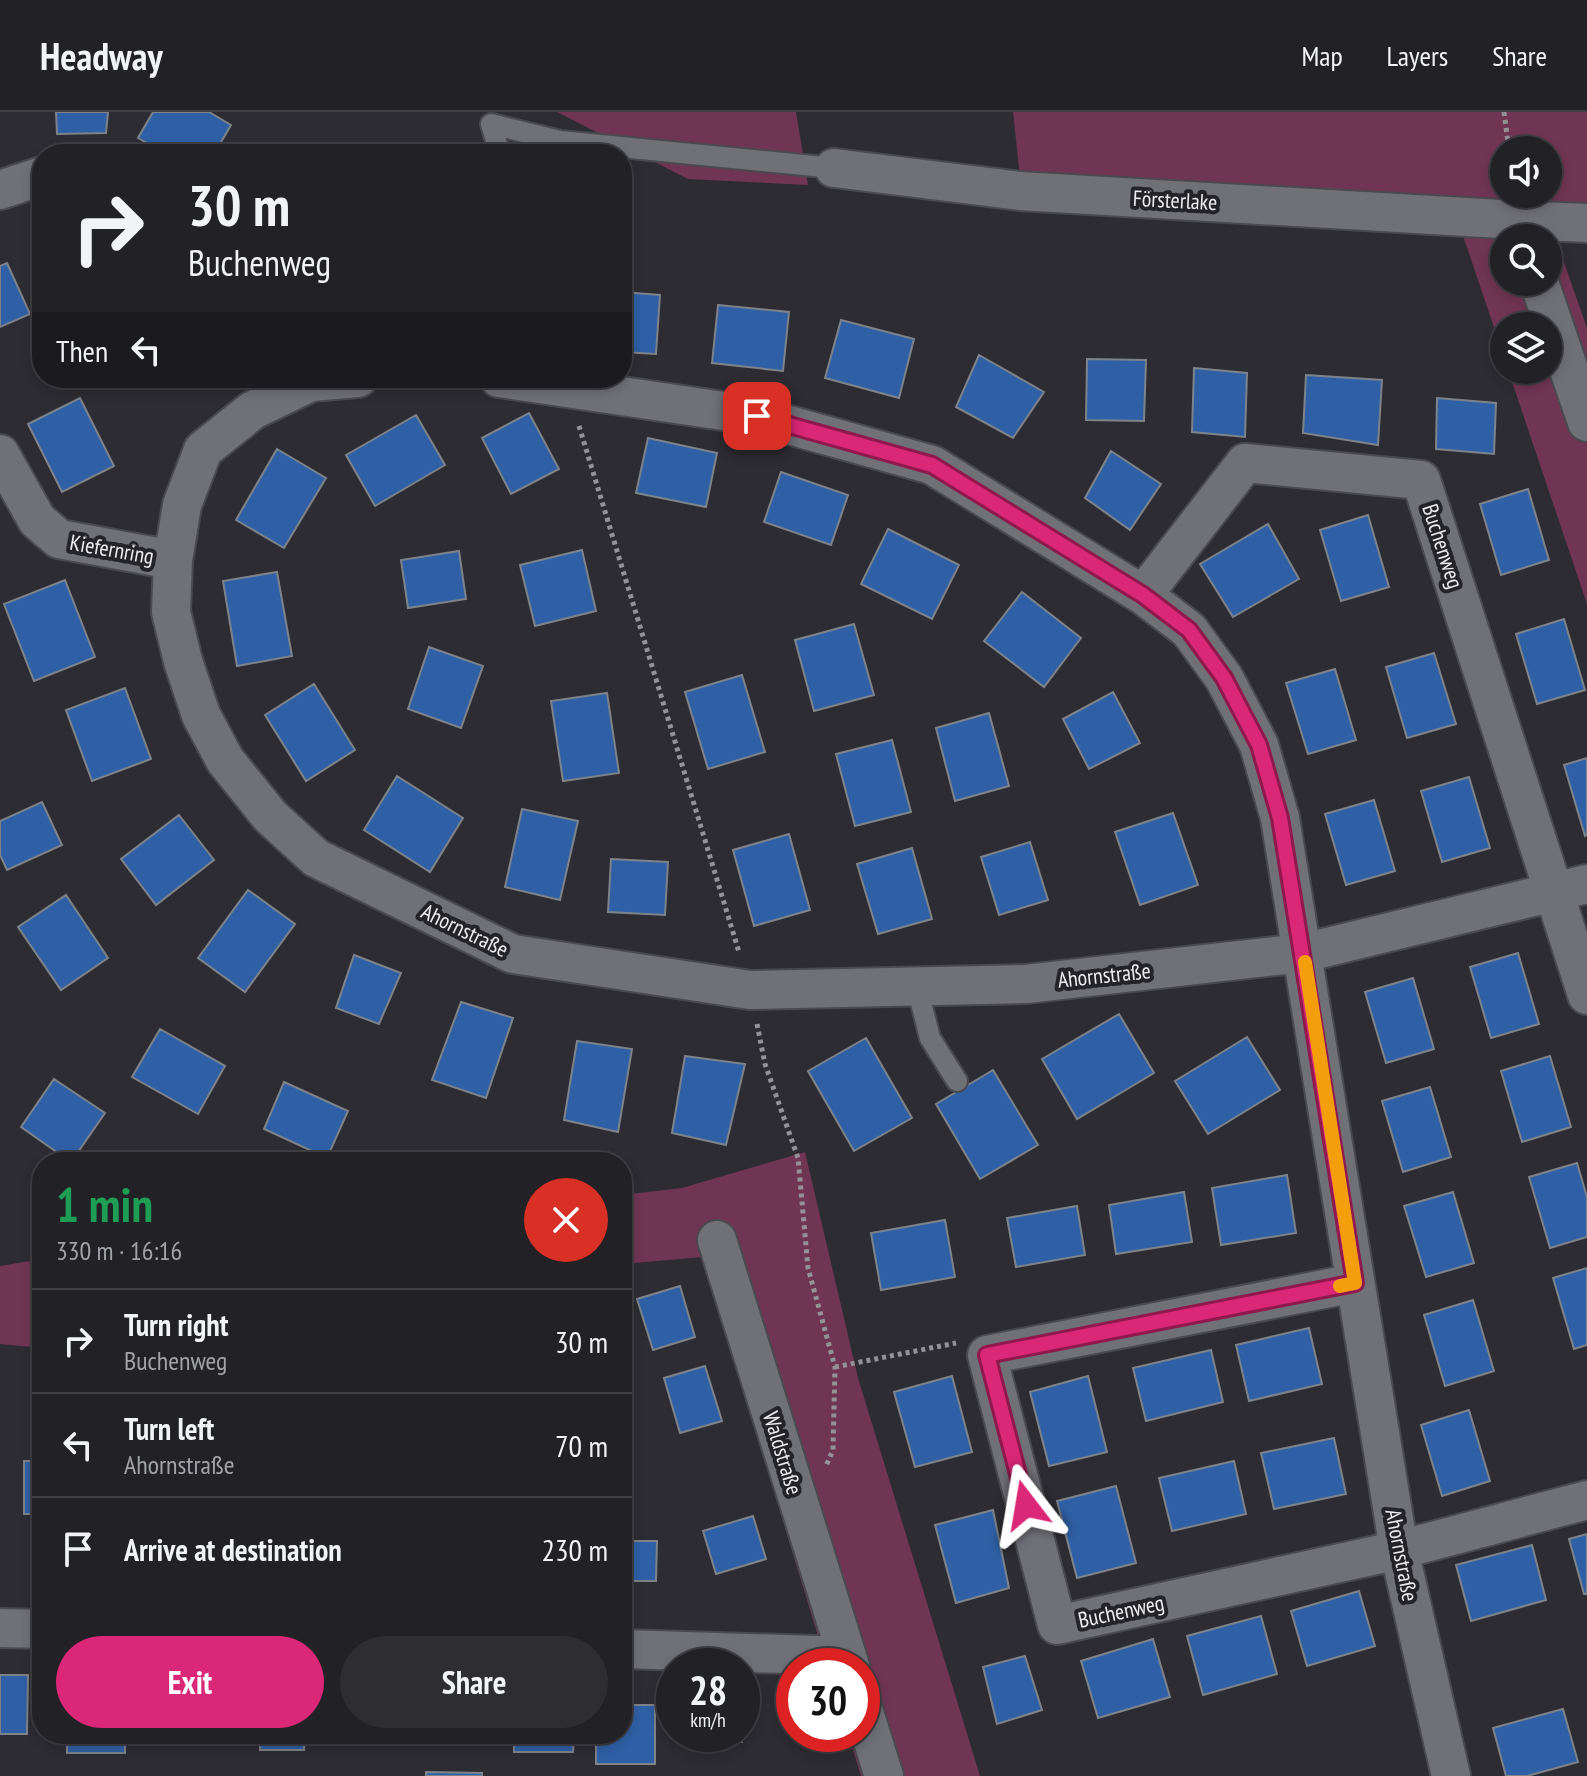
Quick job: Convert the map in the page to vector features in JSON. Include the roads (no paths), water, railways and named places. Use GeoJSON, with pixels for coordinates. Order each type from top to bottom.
{"type":"FeatureCollection","features":[{"type":"Feature","properties":{"kind":"street","name":"Försterlake"},"geometry":{"type":"LineString","coordinates":[[834,168],[1020,191],[1490,227]]}},
{"type":"Feature","properties":{"kind":"street"},"geometry":{"type":"LineString","coordinates":[[0,190],[32,179]]}},
{"type":"Feature","properties":{"kind":"street","name":"Försterlake"},"geometry":{"type":"LineString","coordinates":[[1562,225],[1587,223]]}},
{"type":"Feature","properties":{"kind":"street"},"geometry":{"type":"LineString","coordinates":[[1544,296],[1587,422]]}},
{"type":"Feature","properties":{"kind":"street","name":"Ahornstraße"},"geometry":{"type":"LineString","coordinates":[[296,388],[253,410],[203,450],[182,505],[173,560],[171,612],[201,715],[234,771],[270,816],[316,858],[513,954],[750,990],[1026,984],[1303,953]]}},
{"type":"Feature","properties":{"kind":"street","name":"Ahornstraße"},"geometry":{"type":"LineString","coordinates":[[599,388],[757,416],[932,465],[1143,595],[1189,630],[1224,678],[1259,745],[1280,818],[1399,1550],[1451,1776]]}},
{"type":"Feature","properties":{"kind":"street","name":"Kiefernring"},"geometry":{"type":"LineString","coordinates":[[0,454],[37,520],[59,539],[173,560]]}},
{"type":"Feature","properties":{"kind":"street","name":"Buchenweg"},"geometry":{"type":"LineString","coordinates":[[1143,595],[1245,463],[1421,480],[1571,889],[1587,995]]}},
{"type":"Feature","properties":{"kind":"street"},"geometry":{"type":"LineString","coordinates":[[1303,953],[1571,889]]}},
{"type":"Feature","properties":{"kind":"street","name":"Waldstraße"},"geometry":{"type":"LineString","coordinates":[[717,1240],[844,1648]]}},
{"type":"Feature","properties":{"kind":"street","name":"Buchenweg"},"geometry":{"type":"LineString","coordinates":[[1355,1283],[987,1355],[1057,1625],[1399,1550],[1587,1500]]}},
{"type":"Feature","properties":{"kind":"street"},"geometry":{"type":"LineString","coordinates":[[0,1628],[32,1629]]}},
{"type":"Feature","properties":{"kind":"street"},"geometry":{"type":"LineString","coordinates":[[632,1650],[776,1657]]}},
{"type":"Feature","properties":{"kind":"street"},"geometry":{"type":"LineString","coordinates":[[876,1752],[884,1776]]}},
{"type":"Feature","properties":{"kind":"lane"},"geometry":{"type":"LineString","coordinates":[[497,144],[491,124],[560,141],[590,144]]}},
{"type":"Feature","properties":{"kind":"lane"},"geometry":{"type":"LineString","coordinates":[[632,148],[834,168]]}},
{"type":"Feature","properties":{"kind":"lane"},"geometry":{"type":"LineString","coordinates":[[917,987],[930,1038],[957,1081]]}}]}
